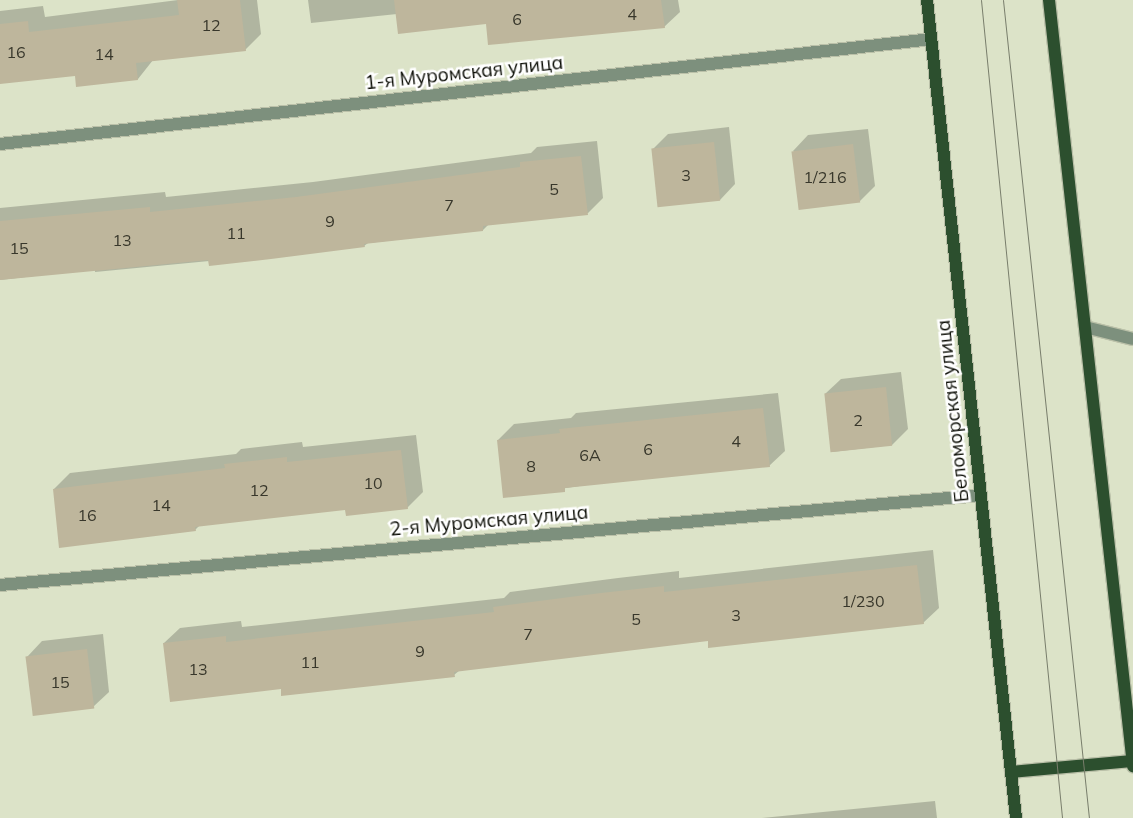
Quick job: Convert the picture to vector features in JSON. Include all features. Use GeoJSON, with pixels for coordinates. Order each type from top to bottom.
{"type":"FeatureCollection","features":[{"type":"Feature","properties":{"kind":"main road","name":"Беломорская улица"},"geometry":{"type":"LineString","coordinates":[[927,0],[1016,818]]}},
{"type":"Feature","properties":{"kind":"main road"},"geometry":{"type":"LineString","coordinates":[[1049,0],[1130,708],[1133,766]]}},
{"type":"Feature","properties":{"kind":"main road"},"geometry":{"type":"LineString","coordinates":[[1011,772],[1133,761]]}},
{"type":"Feature","properties":{"kind":"street","name":"1-я Муромская улица"},"geometry":{"type":"LineString","coordinates":[[0,144],[931,39]]}},
{"type":"Feature","properties":{"kind":"street"},"geometry":{"type":"LineString","coordinates":[[1085,327],[1133,339]]}},
{"type":"Feature","properties":{"kind":"street","name":"2-я Муромская улица"},"geometry":{"type":"LineString","coordinates":[[0,585],[981,495]]}},
{"type":"Feature","properties":{"kind":"building"},"geometry":{"type":"Polygon","coordinates":[[[177,0],[240,0],[246,51],[136,63],[138,80],[76,87],[75,76],[0,84],[0,24],[28,21],[29,32],[179,15],[177,0]]]}},
{"type":"Feature","properties":{"kind":"building"},"geometry":{"type":"Polygon","coordinates":[[[394,0],[661,0],[665,28],[488,45],[486,24],[398,34],[394,0]]]}},
{"type":"Feature","properties":{"kind":"building"},"geometry":{"type":"Polygon","coordinates":[[[714,142],[720,201],[658,207],[651,149],[714,142]]]}},
{"type":"Feature","properties":{"kind":"building"},"geometry":{"type":"Polygon","coordinates":[[[853,144],[860,203],[799,210],[791,152],[853,144]]]}},
{"type":"Feature","properties":{"kind":"building"},"geometry":{"type":"Polygon","coordinates":[[[581,156],[588,215],[483,226],[483,231],[364,244],[365,247],[209,266],[208,260],[0,280],[0,221],[150,207],[150,212],[296,197],[520,167],[520,162],[581,156]]]}},
{"type":"Feature","properties":{"kind":"building"},"geometry":{"type":"Polygon","coordinates":[[[886,387],[892,446],[831,452],[824,393],[886,387]]]}},
{"type":"Feature","properties":{"kind":"building"},"geometry":{"type":"Polygon","coordinates":[[[763,408],[770,467],[565,488],[565,492],[503,498],[497,440],[560,433],[559,429],[763,408]]]}},
{"type":"Feature","properties":{"kind":"building"},"geometry":{"type":"Polygon","coordinates":[[[401,450],[408,509],[346,516],[345,510],[195,527],[196,531],[59,548],[53,489],[225,468],[224,464],[287,457],[287,462],[401,450]]]}},
{"type":"Feature","properties":{"kind":"building"},"geometry":{"type":"Polygon","coordinates":[[[917,565],[924,624],[708,648],[708,641],[454,672],[455,677],[281,696],[281,689],[170,702],[163,643],[226,636],[226,642],[494,612],[493,607],[601,593],[664,586],[664,592],[917,565]]]}},
{"type":"Feature","properties":{"kind":"building"},"geometry":{"type":"Polygon","coordinates":[[[87,649],[94,709],[33,716],[25,657],[87,649]]]}},
{"type":"Feature","properties":{"kind":"tram line"},"geometry":{"type":"LineString","coordinates":[[981,0],[1062,818]]}},
{"type":"Feature","properties":{"kind":"tram line"},"geometry":{"type":"LineString","coordinates":[[1003,0],[1089,818]]}}]}
